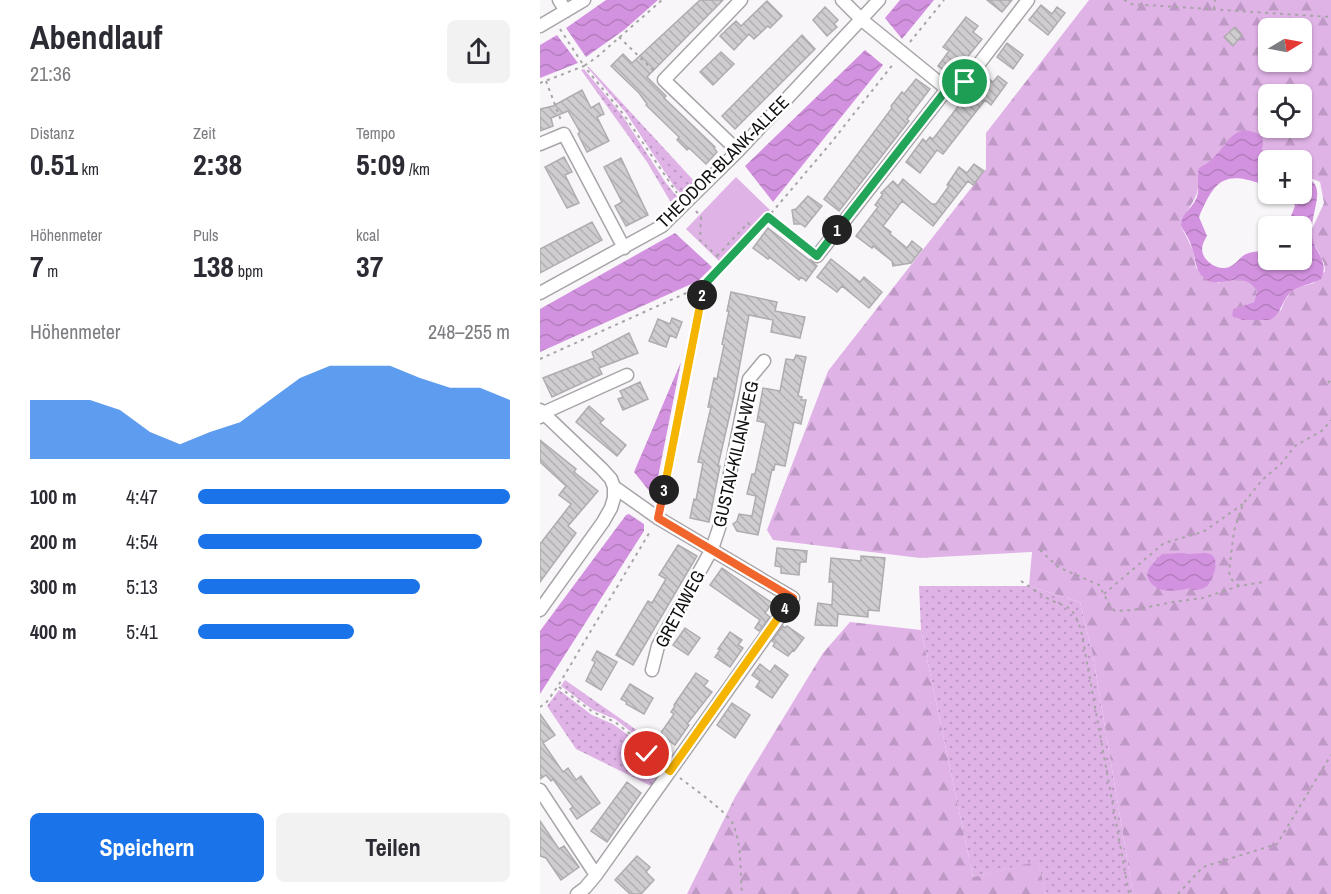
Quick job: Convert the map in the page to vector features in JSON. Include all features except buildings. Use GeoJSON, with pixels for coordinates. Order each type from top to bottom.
{"type":"FeatureCollection","features":[{"type":"Feature","properties":{"kind":"street"},"geometry":{"type":"LineString","coordinates":[[540,26],[553,18],[562,5],[584,0]]}},
{"type":"Feature","properties":{"kind":"street"},"geometry":{"type":"LineString","coordinates":[[738,151],[664,80],[741,0]]}},
{"type":"Feature","properties":{"kind":"street"},"geometry":{"type":"LineString","coordinates":[[842,0],[862,20],[947,89]]}},
{"type":"Feature","properties":{"kind":"street","name":"THEODOR-BLANK-ALLEE"},"geometry":{"type":"LineString","coordinates":[[540,293],[662,226],[738,151],[879,0]]}},
{"type":"Feature","properties":{"kind":"street"},"geometry":{"type":"LineString","coordinates":[[817,256],[947,89],[965,82],[1028,0]]}},
{"type":"Feature","properties":{"kind":"street"},"geometry":{"type":"LineString","coordinates":[[540,144],[564,134],[624,248]]}},
{"type":"Feature","properties":{"kind":"street","name":"GUSTAV-KILIAN-WEG"},"geometry":{"type":"LineString","coordinates":[[712,549],[719,528],[749,379],[764,361]]}},
{"type":"Feature","properties":{"kind":"street"},"geometry":{"type":"LineString","coordinates":[[540,610],[605,518],[614,498],[611,479],[541,413],[627,375]]}},
{"type":"Feature","properties":{"kind":"street"},"geometry":{"type":"LineString","coordinates":[[577,894],[596,875],[793,598],[658,518],[614,487]]}},
{"type":"Feature","properties":{"kind":"street","name":"GRETAWEG"},"geometry":{"type":"LineString","coordinates":[[652,670],[658,646],[712,549]]}},
{"type":"Feature","properties":{"kind":"street"},"geometry":{"type":"LineString","coordinates":[[540,790],[596,875]]}},
{"type":"Feature","properties":{"kind":"path"},"geometry":{"type":"LineString","coordinates":[[540,83],[584,66],[662,0]]}},
{"type":"Feature","properties":{"kind":"path"},"geometry":{"type":"LineString","coordinates":[[540,359],[704,285],[768,217],[830,144],[945,0]]}},
{"type":"Feature","properties":{"kind":"path"},"geometry":{"type":"LineString","coordinates":[[1124,0],[1131,4],[1331,17]]}},
{"type":"Feature","properties":{"kind":"path"},"geometry":{"type":"LineString","coordinates":[[1214,10],[1215,0]]}},
{"type":"Feature","properties":{"kind":"path"},"geometry":{"type":"LineString","coordinates":[[553,18],[584,66],[624,115],[669,183],[701,217],[700,240],[724,263]]}},
{"type":"Feature","properties":{"kind":"path"},"geometry":{"type":"LineString","coordinates":[[619,37],[664,80]]}},
{"type":"Feature","properties":{"kind":"path"},"geometry":{"type":"LineString","coordinates":[[546,81],[564,134]]}},
{"type":"Feature","properties":{"kind":"path"},"geometry":{"type":"LineString","coordinates":[[768,217],[817,256]]}},
{"type":"Feature","properties":{"kind":"path"},"geometry":{"type":"LineString","coordinates":[[717,256],[748,223],[755,230]]}},
{"type":"Feature","properties":{"kind":"path"},"geometry":{"type":"LineString","coordinates":[[540,708],[558,686],[658,518],[704,285]]}},
{"type":"Feature","properties":{"kind":"path"},"geometry":{"type":"LineString","coordinates":[[1104,594],[1164,543],[1203,532],[1243,504],[1262,480],[1281,464],[1295,446],[1323,430],[1331,420]]}},
{"type":"Feature","properties":{"kind":"path"},"geometry":{"type":"LineString","coordinates":[[1239,586],[1231,579],[1229,572],[1234,531],[1243,504]]}},
{"type":"Feature","properties":{"kind":"path"},"geometry":{"type":"LineString","coordinates":[[1040,550],[1058,567],[1099,585],[1115,611],[1203,598],[1239,586],[1263,582]]}},
{"type":"Feature","properties":{"kind":"path"},"geometry":{"type":"LineString","coordinates":[[1021,581],[1047,598],[1068,606],[1076,615],[1082,630],[1129,894]]}},
{"type":"Feature","properties":{"kind":"path"},"geometry":{"type":"LineString","coordinates":[[558,686],[593,712],[622,728],[647,754],[718,808],[732,823],[739,848],[742,894]]}},
{"type":"Feature","properties":{"kind":"path"},"geometry":{"type":"LineString","coordinates":[[1178,894],[1203,867],[1277,844],[1331,755]]}},
{"type":"Feature","properties":{"kind":"green space"},"geometry":{"type":"Polygon","coordinates":[[[1089,0],[1331,0],[1331,894],[1133,894],[1093,656],[1080,602],[1029,586],[1032,552],[920,558],[773,540],[767,530],[828,371],[986,169],[986,133],[1089,0]],[[1227,141],[1198,174],[1196,197],[1181,226],[1193,250],[1196,268],[1218,283],[1229,280],[1244,281],[1257,291],[1254,302],[1232,313],[1236,318],[1252,320],[1281,310],[1291,292],[1296,288],[1314,283],[1325,271],[1324,263],[1312,239],[1312,229],[1324,203],[1320,182],[1312,179],[1312,150],[1262,150],[1263,146],[1227,141]]]}},
{"type":"Feature","properties":{"kind":"green space"},"geometry":{"type":"Polygon","coordinates":[[[587,67],[696,183],[683,195],[676,189],[626,113],[587,67]]]}},
{"type":"Feature","properties":{"kind":"green space"},"geometry":{"type":"Polygon","coordinates":[[[584,69],[622,115],[679,199],[673,206],[647,162],[581,70],[584,69]]]}},
{"type":"Feature","properties":{"kind":"green space"},"geometry":{"type":"Polygon","coordinates":[[[736,177],[770,210],[721,263],[686,229],[736,177]]]}},
{"type":"Feature","properties":{"kind":"green space"},"geometry":{"type":"Polygon","coordinates":[[[919,586],[1029,586],[1080,602],[1093,656],[1133,894],[1046,894],[1038,862],[973,877],[921,630],[919,586]]]}},
{"type":"Feature","properties":{"kind":"green space"},"geometry":{"type":"Polygon","coordinates":[[[850,622],[921,630],[973,877],[1038,861],[1046,894],[687,894],[735,797],[823,653],[850,622]]]}},
{"type":"Feature","properties":{"kind":"green space"},"geometry":{"type":"Polygon","coordinates":[[[565,680],[674,756],[668,766],[649,752],[630,731],[615,719],[593,710],[561,686],[565,680]]]}},
{"type":"Feature","properties":{"kind":"green space"},"geometry":{"type":"Polygon","coordinates":[[[559,690],[592,715],[613,724],[628,735],[647,757],[665,770],[653,787],[576,749],[547,706],[559,690]]]}},
{"type":"Feature","properties":{"kind":"water"},"geometry":{"type":"Polygon","coordinates":[[[606,0],[658,0],[624,30],[586,57],[566,28],[606,0]]]}},
{"type":"Feature","properties":{"kind":"water"},"geometry":{"type":"Polygon","coordinates":[[[900,0],[934,0],[902,39],[885,18],[900,0]]]}},
{"type":"Feature","properties":{"kind":"water"},"geometry":{"type":"Polygon","coordinates":[[[557,35],[578,63],[540,78],[540,45],[557,35]]]}},
{"type":"Feature","properties":{"kind":"water"},"geometry":{"type":"Polygon","coordinates":[[[865,50],[883,65],[773,202],[745,166],[865,50]]]}},
{"type":"Feature","properties":{"kind":"water"},"geometry":{"type":"Polygon","coordinates":[[[1244,130],[1255,132],[1263,141],[1262,150],[1258,150],[1258,183],[1237,178],[1221,182],[1215,187],[1199,217],[1207,236],[1202,250],[1205,258],[1217,267],[1228,267],[1246,254],[1258,251],[1258,270],[1312,270],[1312,235],[1324,267],[1321,279],[1293,290],[1277,314],[1270,320],[1243,320],[1233,317],[1234,309],[1254,302],[1257,291],[1243,281],[1216,282],[1203,277],[1197,268],[1190,241],[1181,226],[1184,215],[1197,197],[1199,168],[1212,160],[1231,137],[1244,130]]]}},
{"type":"Feature","properties":{"kind":"water"},"geometry":{"type":"Polygon","coordinates":[[[1312,181],[1317,192],[1312,227],[1312,216],[1291,216],[1294,204],[1312,204],[1312,181]]]}},
{"type":"Feature","properties":{"kind":"water"},"geometry":{"type":"Polygon","coordinates":[[[675,233],[712,267],[698,281],[540,352],[540,309],[675,233]]]}},
{"type":"Feature","properties":{"kind":"water"},"geometry":{"type":"Polygon","coordinates":[[[681,362],[654,497],[634,472],[681,362]]]}},
{"type":"Feature","properties":{"kind":"water"},"geometry":{"type":"Polygon","coordinates":[[[629,514],[644,524],[644,531],[540,694],[540,631],[629,514]]]}},
{"type":"Feature","properties":{"kind":"water"},"geometry":{"type":"Polygon","coordinates":[[[1162,554],[1212,555],[1215,570],[1207,586],[1197,590],[1190,588],[1171,591],[1154,586],[1147,575],[1149,568],[1162,554]]]}},
{"type":"Feature","properties":{"kind":"route"},"geometry":{"type":"LineString","coordinates":[[647,754],[670,771],[793,598],[658,518],[704,285],[768,217],[817,256],[947,89],[965,82]]}}]}
